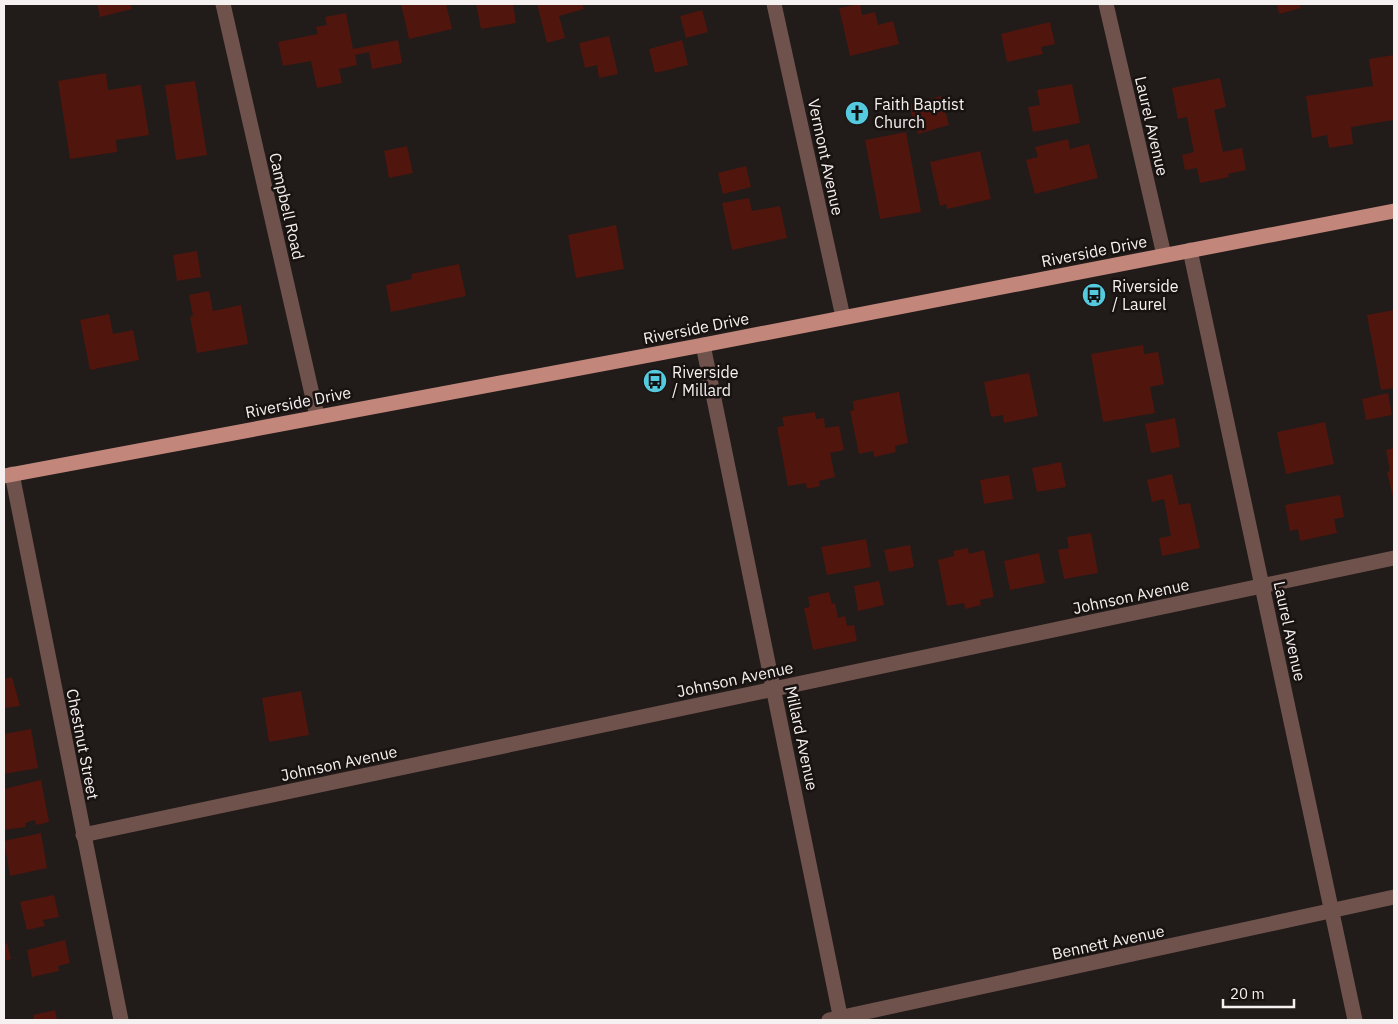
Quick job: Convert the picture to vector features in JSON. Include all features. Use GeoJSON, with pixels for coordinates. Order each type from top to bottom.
{"type":"FeatureCollection","features":[{"type":"Feature","properties":{"kind":"main road","name":"Riverside Drive"},"geometry":{"type":"LineString","coordinates":[[8,475],[703,345],[1394,211]]}},
{"type":"Feature","properties":{"kind":"street","name":"Campbell Road"},"geometry":{"type":"LineString","coordinates":[[224,4],[317,416]]}},
{"type":"Feature","properties":{"kind":"street","name":"Vermont Avenue"},"geometry":{"type":"LineString","coordinates":[[774,4],[844,317]]}},
{"type":"Feature","properties":{"kind":"street","name":"Laurel Avenue"},"geometry":{"type":"LineString","coordinates":[[1106,4],[1164,255]]}},
{"type":"Feature","properties":{"kind":"street","name":"Laurel Avenue"},"geometry":{"type":"LineString","coordinates":[[1190,250],[1355,1020]]}},
{"type":"Feature","properties":{"kind":"street","name":"Millard Avenue"},"geometry":{"type":"LineString","coordinates":[[703,345],[774,688],[837,1019]]}},
{"type":"Feature","properties":{"kind":"street","name":"Chestnut Street"},"geometry":{"type":"LineString","coordinates":[[8,475],[121,1020]]}},
{"type":"Feature","properties":{"kind":"street","name":"Johnson Avenue"},"geometry":{"type":"LineString","coordinates":[[83,836],[1394,558]]}},
{"type":"Feature","properties":{"kind":"street","name":"Bennett Avenue"},"geometry":{"type":"LineString","coordinates":[[837,1019],[1394,898]]}},
{"type":"Feature","properties":{"kind":"building"},"geometry":{"type":"Polygon","coordinates":[[[97,4],[130,4],[132,9],[100,17],[97,4]]]}},
{"type":"Feature","properties":{"kind":"building"},"geometry":{"type":"Polygon","coordinates":[[[401,4],[446,4],[452,29],[409,39],[401,4]]]}},
{"type":"Feature","properties":{"kind":"building"},"geometry":{"type":"Polygon","coordinates":[[[476,4],[513,4],[516,23],[481,29],[476,4]]]}},
{"type":"Feature","properties":{"kind":"building"},"geometry":{"type":"Polygon","coordinates":[[[537,4],[582,4],[584,9],[559,16],[565,38],[547,43],[537,4]]]}},
{"type":"Feature","properties":{"kind":"building"},"geometry":{"type":"Polygon","coordinates":[[[860,4],[862,15],[875,12],[878,25],[893,21],[899,44],[850,56],[839,8],[860,4]]]}},
{"type":"Feature","properties":{"kind":"building"},"geometry":{"type":"Polygon","coordinates":[[[1277,4],[1299,4],[1301,8],[1279,14],[1277,4]]]}},
{"type":"Feature","properties":{"kind":"building"},"geometry":{"type":"Polygon","coordinates":[[[702,10],[708,32],[686,38],[680,16],[702,10]]]}},
{"type":"Feature","properties":{"kind":"building"},"geometry":{"type":"Polygon","coordinates":[[[346,13],[353,49],[398,40],[402,63],[372,69],[369,52],[355,55],[357,65],[339,69],[342,83],[317,88],[311,61],[283,66],[278,42],[318,34],[316,27],[327,25],[325,17],[346,13]]]}},
{"type":"Feature","properties":{"kind":"building"},"geometry":{"type":"Polygon","coordinates":[[[1050,22],[1055,44],[1041,47],[1043,54],[1007,62],[1001,34],[1050,22]]]}},
{"type":"Feature","properties":{"kind":"building"},"geometry":{"type":"Polygon","coordinates":[[[609,36],[618,74],[599,78],[597,65],[585,68],[579,43],[609,36]]]}},
{"type":"Feature","properties":{"kind":"building"},"geometry":{"type":"Polygon","coordinates":[[[682,40],[688,65],[655,73],[649,49],[682,40]]]}},
{"type":"Feature","properties":{"kind":"building"},"geometry":{"type":"Polygon","coordinates":[[[1394,55],[1394,120],[1351,127],[1353,144],[1329,148],[1327,135],[1312,138],[1306,96],[1373,86],[1369,59],[1394,55]]]}},
{"type":"Feature","properties":{"kind":"building"},"geometry":{"type":"Polygon","coordinates":[[[106,73],[108,90],[141,85],[149,135],[116,140],[117,152],[70,159],[58,81],[106,73]]]}},
{"type":"Feature","properties":{"kind":"building"},"geometry":{"type":"Polygon","coordinates":[[[1220,78],[1226,107],[1214,110],[1223,152],[1242,148],[1246,170],[1228,174],[1229,177],[1200,183],[1197,168],[1185,170],[1182,155],[1194,152],[1187,117],[1178,119],[1172,88],[1220,78]]]}},
{"type":"Feature","properties":{"kind":"building"},"geometry":{"type":"Polygon","coordinates":[[[195,81],[207,155],[176,160],[165,85],[195,81]]]}},
{"type":"Feature","properties":{"kind":"building"},"geometry":{"type":"Polygon","coordinates":[[[1072,84],[1080,123],[1033,132],[1028,107],[1040,105],[1037,90],[1072,84]]]}},
{"type":"Feature","properties":{"kind":"building"},"geometry":{"type":"Polygon","coordinates":[[[941,96],[949,125],[918,134],[909,105],[941,96]]]}},
{"type":"Feature","properties":{"kind":"building"},"geometry":{"type":"Polygon","coordinates":[[[906,132],[921,212],[880,219],[865,140],[906,132]]]}},
{"type":"Feature","properties":{"kind":"building"},"geometry":{"type":"Polygon","coordinates":[[[1068,139],[1070,149],[1089,144],[1098,178],[1035,194],[1026,160],[1038,157],[1035,147],[1068,139]]]}},
{"type":"Feature","properties":{"kind":"building"},"geometry":{"type":"Polygon","coordinates":[[[407,146],[413,173],[389,178],[384,151],[407,146]]]}},
{"type":"Feature","properties":{"kind":"building"},"geometry":{"type":"Polygon","coordinates":[[[980,151],[991,199],[947,209],[946,204],[940,206],[930,162],[980,151]]]}},
{"type":"Feature","properties":{"kind":"building"},"geometry":{"type":"Polygon","coordinates":[[[746,166],[751,187],[723,194],[718,173],[746,166]]]}},
{"type":"Feature","properties":{"kind":"building"},"geometry":{"type":"Polygon","coordinates":[[[749,198],[752,211],[780,206],[787,238],[732,250],[722,203],[749,198]]]}},
{"type":"Feature","properties":{"kind":"building"},"geometry":{"type":"Polygon","coordinates":[[[616,225],[624,269],[576,278],[568,235],[616,225]]]}},
{"type":"Feature","properties":{"kind":"building"},"geometry":{"type":"Polygon","coordinates":[[[197,251],[201,277],[177,281],[173,255],[197,251]]]}},
{"type":"Feature","properties":{"kind":"building"},"geometry":{"type":"Polygon","coordinates":[[[459,264],[466,296],[391,312],[386,285],[412,279],[411,274],[459,264]]]}},
{"type":"Feature","properties":{"kind":"building"},"geometry":{"type":"Polygon","coordinates":[[[209,291],[213,311],[241,305],[248,344],[197,353],[190,317],[193,316],[189,295],[209,291]]]}},
{"type":"Feature","properties":{"kind":"building"},"geometry":{"type":"Polygon","coordinates":[[[1394,310],[1394,388],[1381,390],[1367,315],[1394,310]]]}},
{"type":"Feature","properties":{"kind":"building"},"geometry":{"type":"Polygon","coordinates":[[[109,314],[113,334],[133,330],[139,360],[90,370],[80,320],[109,314]]]}},
{"type":"Feature","properties":{"kind":"building"},"geometry":{"type":"Polygon","coordinates":[[[1143,345],[1144,354],[1158,352],[1164,384],[1150,387],[1155,413],[1103,422],[1091,354],[1143,345]]]}},
{"type":"Feature","properties":{"kind":"building"},"geometry":{"type":"Polygon","coordinates":[[[1029,373],[1038,416],[1004,423],[1003,415],[991,417],[984,382],[1029,373]]]}},
{"type":"Feature","properties":{"kind":"building"},"geometry":{"type":"Polygon","coordinates":[[[899,392],[908,443],[895,446],[896,452],[874,457],[873,451],[859,454],[850,411],[854,410],[853,401],[899,392]]]}},
{"type":"Feature","properties":{"kind":"building"},"geometry":{"type":"Polygon","coordinates":[[[1388,393],[1392,415],[1366,420],[1362,399],[1388,393]]]}},
{"type":"Feature","properties":{"kind":"building"},"geometry":{"type":"Polygon","coordinates":[[[815,412],[816,419],[824,418],[825,428],[839,426],[844,450],[830,453],[835,477],[819,481],[820,486],[807,489],[806,483],[788,486],[777,427],[784,426],[782,417],[815,412]]]}},
{"type":"Feature","properties":{"kind":"building"},"geometry":{"type":"Polygon","coordinates":[[[1175,418],[1180,447],[1151,453],[1145,424],[1175,418]]]}},
{"type":"Feature","properties":{"kind":"building"},"geometry":{"type":"Polygon","coordinates":[[[1325,422],[1334,464],[1286,474],[1277,432],[1325,422]]]}},
{"type":"Feature","properties":{"kind":"building"},"geometry":{"type":"Polygon","coordinates":[[[1394,448],[1394,501],[1387,472],[1390,471],[1386,450],[1394,448]]]}},
{"type":"Feature","properties":{"kind":"building"},"geometry":{"type":"Polygon","coordinates":[[[1061,462],[1066,487],[1037,492],[1032,468],[1061,462]]]}},
{"type":"Feature","properties":{"kind":"building"},"geometry":{"type":"Polygon","coordinates":[[[1172,474],[1179,505],[1190,503],[1200,548],[1162,556],[1159,538],[1171,536],[1164,499],[1152,502],[1147,480],[1172,474]]]}},
{"type":"Feature","properties":{"kind":"building"},"geometry":{"type":"Polygon","coordinates":[[[1009,475],[1013,499],[984,504],[980,480],[1009,475]]]}},
{"type":"Feature","properties":{"kind":"building"},"geometry":{"type":"Polygon","coordinates":[[[1340,495],[1344,517],[1334,519],[1337,533],[1300,541],[1298,529],[1290,531],[1285,505],[1340,495]]]}},
{"type":"Feature","properties":{"kind":"building"},"geometry":{"type":"Polygon","coordinates":[[[1091,533],[1098,573],[1064,579],[1058,550],[1069,548],[1067,537],[1091,533]]]}},
{"type":"Feature","properties":{"kind":"building"},"geometry":{"type":"Polygon","coordinates":[[[866,539],[871,567],[827,575],[821,547],[866,539]]]}},
{"type":"Feature","properties":{"kind":"building"},"geometry":{"type":"Polygon","coordinates":[[[910,545],[914,567],[889,572],[884,550],[910,545]]]}},
{"type":"Feature","properties":{"kind":"building"},"geometry":{"type":"Polygon","coordinates":[[[968,548],[969,554],[984,550],[994,597],[980,600],[981,605],[965,609],[964,603],[947,606],[938,560],[954,556],[953,551],[968,548]]]}},
{"type":"Feature","properties":{"kind":"building"},"geometry":{"type":"Polygon","coordinates":[[[1039,553],[1045,583],[1010,590],[1004,561],[1039,553]]]}},
{"type":"Feature","properties":{"kind":"building"},"geometry":{"type":"Polygon","coordinates":[[[879,581],[884,605],[858,611],[854,586],[879,581]]]}},
{"type":"Feature","properties":{"kind":"building"},"geometry":{"type":"Polygon","coordinates":[[[829,592],[832,604],[835,603],[838,618],[845,616],[847,626],[854,625],[857,641],[813,650],[804,608],[810,607],[808,597],[829,592]]]}},
{"type":"Feature","properties":{"kind":"building"},"geometry":{"type":"Polygon","coordinates":[[[12,677],[20,706],[4,708],[4,679],[12,677]]]}},
{"type":"Feature","properties":{"kind":"building"},"geometry":{"type":"Polygon","coordinates":[[[301,691],[309,735],[269,742],[262,698],[301,691]]]}},
{"type":"Feature","properties":{"kind":"building"},"geometry":{"type":"Polygon","coordinates":[[[31,729],[38,768],[4,774],[4,734],[31,729]]]}},
{"type":"Feature","properties":{"kind":"building"},"geometry":{"type":"Polygon","coordinates":[[[41,780],[49,822],[36,825],[35,820],[25,823],[26,827],[4,830],[4,789],[41,780]]]}},
{"type":"Feature","properties":{"kind":"building"},"geometry":{"type":"Polygon","coordinates":[[[41,833],[47,868],[10,876],[4,841],[41,833]]]}},
{"type":"Feature","properties":{"kind":"building"},"geometry":{"type":"Polygon","coordinates":[[[54,895],[59,917],[43,920],[45,926],[27,930],[20,902],[54,895]]]}},
{"type":"Feature","properties":{"kind":"building"},"geometry":{"type":"Polygon","coordinates":[[[65,940],[70,963],[58,966],[59,971],[32,977],[27,950],[65,940]]]}},
{"type":"Feature","properties":{"kind":"building"},"geometry":{"type":"Polygon","coordinates":[[[7,943],[11,959],[4,961],[4,944],[7,943]]]}},
{"type":"Feature","properties":{"kind":"building"},"geometry":{"type":"Polygon","coordinates":[[[55,1010],[57,1020],[34,1020],[33,1015],[55,1010]]]}},
{"type":"Feature","properties":{"kind":"place","name":"Faith Baptist Church"},"geometry":{"type":"Point","coordinates":[857,113]}},
{"type":"Feature","properties":{"kind":"place","name":"Riverside / Laurel"},"geometry":{"type":"Point","coordinates":[1094,295]}},
{"type":"Feature","properties":{"kind":"place","name":"Riverside / Millard"},"geometry":{"type":"Point","coordinates":[655,381]}}]}
